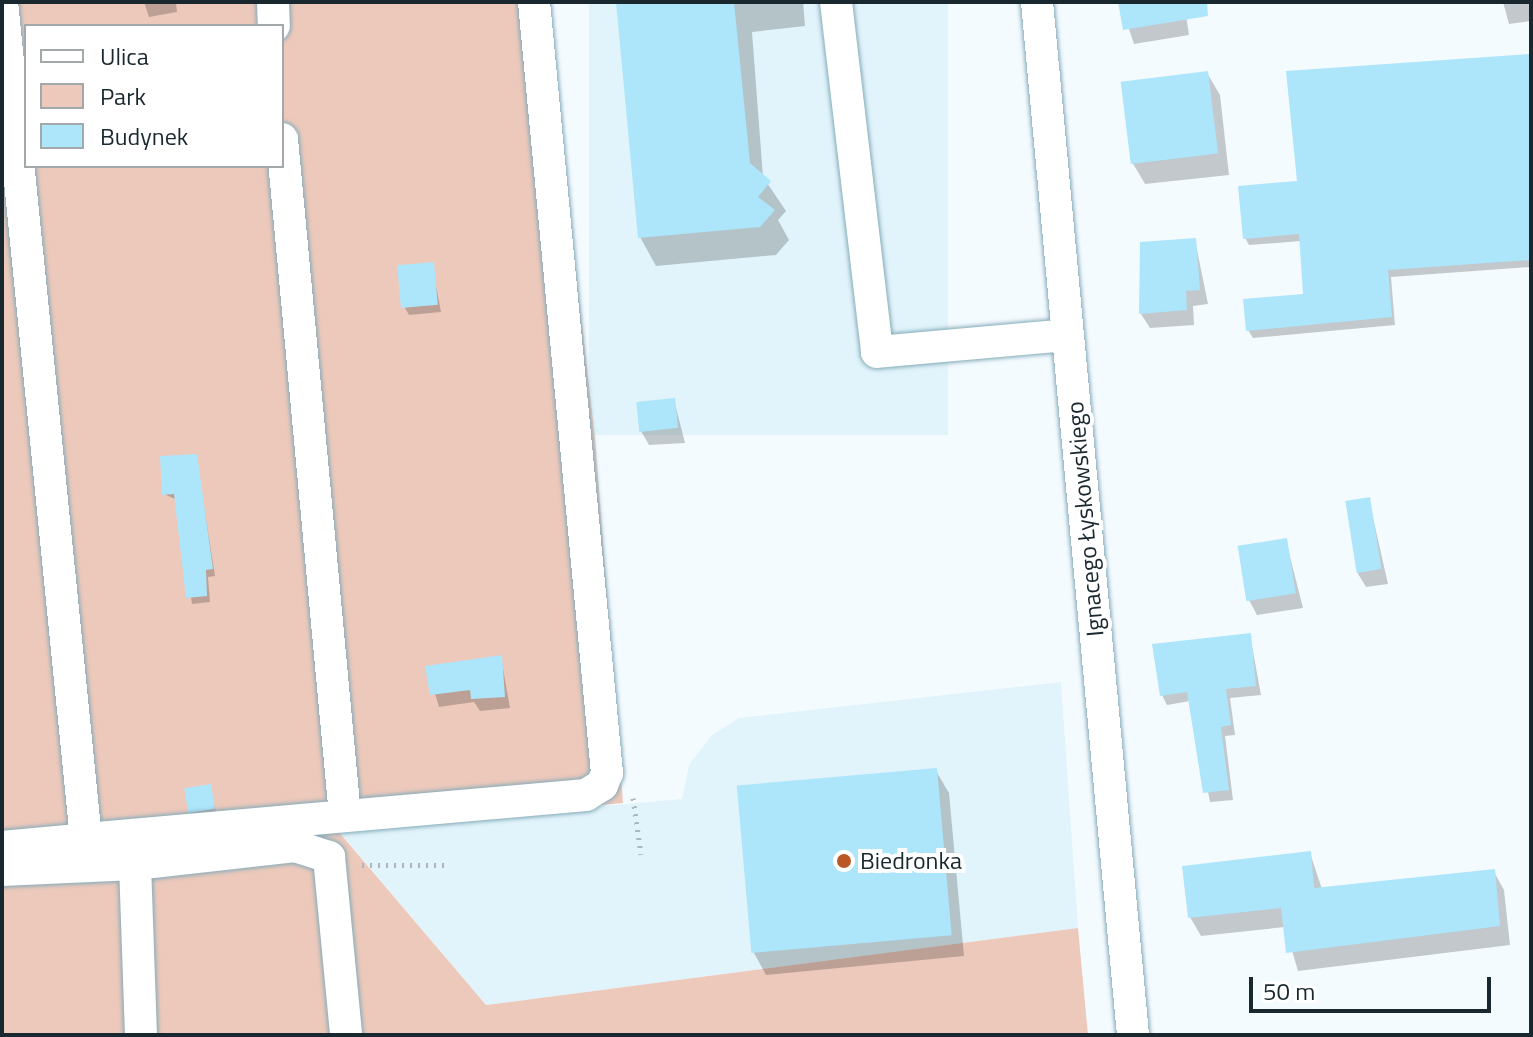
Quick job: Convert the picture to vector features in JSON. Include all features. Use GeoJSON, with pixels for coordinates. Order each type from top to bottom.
{"type":"FeatureCollection","features":[{"type":"Feature","properties":{"kind":"street"},"geometry":{"type":"LineString","coordinates":[[2,2],[86,839]]}},
{"type":"Feature","properties":{"kind":"street"},"geometry":{"type":"LineString","coordinates":[[273,2],[274,24]]}},
{"type":"Feature","properties":{"kind":"street"},"geometry":{"type":"LineString","coordinates":[[2,847],[586,795],[607,773],[534,2]]}},
{"type":"Feature","properties":{"kind":"street"},"geometry":{"type":"LineString","coordinates":[[836,2],[877,352],[1067,335]]}},
{"type":"Feature","properties":{"kind":"street","name":"Ignacego Łyskowskiego"},"geometry":{"type":"LineString","coordinates":[[1037,2],[1133,1035]]}},
{"type":"Feature","properties":{"kind":"street"},"geometry":{"type":"LineString","coordinates":[[284,160],[345,815]]}},
{"type":"Feature","properties":{"kind":"street"},"geometry":{"type":"LineString","coordinates":[[2,870],[135,864],[295,846],[315,848],[330,866],[346,1035]]}},
{"type":"Feature","properties":{"kind":"street"},"geometry":{"type":"LineString","coordinates":[[135,864],[141,1035]]}},
{"type":"Feature","properties":{"kind":"path"},"geometry":{"type":"LineString","coordinates":[[632,792],[641,854]]}},
{"type":"Feature","properties":{"kind":"path"},"geometry":{"type":"LineString","coordinates":[[330,866],[445,865]]}},
{"type":"Feature","properties":{"kind":"shaded area"},"geometry":{"type":"Polygon","coordinates":[[[589,2],[948,2],[948,435],[589,435],[589,2]]]}},
{"type":"Feature","properties":{"kind":"shaded area"},"geometry":{"type":"Polygon","coordinates":[[[1061,682],[1078,928],[486,1005],[338,830],[682,799],[689,765],[712,735],[739,718],[1061,682]]]}},
{"type":"Feature","properties":{"kind":"green space"},"geometry":{"type":"Polygon","coordinates":[[[2,2],[545,2],[595,438],[623,803],[338,831],[486,1005],[1078,928],[1088,1035],[2,1035],[2,2]]]}},
{"type":"Feature","properties":{"kind":"building"},"geometry":{"type":"Polygon","coordinates":[[[616,2],[734,2],[750,163],[771,181],[758,197],[775,210],[760,227],[638,238],[616,2]]]}},
{"type":"Feature","properties":{"kind":"building"},"geometry":{"type":"Polygon","coordinates":[[[1118,2],[1207,2],[1208,16],[1123,30],[1118,2]]]}},
{"type":"Feature","properties":{"kind":"building"},"geometry":{"type":"Polygon","coordinates":[[[1529,54],[1531,260],[1388,270],[1392,317],[1246,331],[1243,299],[1303,294],[1299,234],[1243,239],[1238,186],[1297,181],[1286,71],[1529,54]]]}},
{"type":"Feature","properties":{"kind":"building"},"geometry":{"type":"Polygon","coordinates":[[[1208,71],[1218,153],[1131,164],[1121,82],[1208,71]]]}},
{"type":"Feature","properties":{"kind":"building"},"geometry":{"type":"Polygon","coordinates":[[[1196,238],[1200,290],[1186,291],[1187,310],[1139,314],[1140,242],[1196,238]]]}},
{"type":"Feature","properties":{"kind":"building"},"geometry":{"type":"Polygon","coordinates":[[[434,262],[438,305],[401,308],[397,265],[434,262]]]}},
{"type":"Feature","properties":{"kind":"building"},"geometry":{"type":"Polygon","coordinates":[[[675,398],[678,428],[639,432],[636,402],[675,398]]]}},
{"type":"Feature","properties":{"kind":"building"},"geometry":{"type":"Polygon","coordinates":[[[197,454],[213,569],[206,570],[207,596],[186,598],[174,494],[162,495],[160,456],[197,454]]]}},
{"type":"Feature","properties":{"kind":"building"},"geometry":{"type":"Polygon","coordinates":[[[1370,497],[1381,569],[1357,573],[1345,501],[1370,497]]]}},
{"type":"Feature","properties":{"kind":"building"},"geometry":{"type":"Polygon","coordinates":[[[1287,538],[1296,593],[1246,601],[1238,546],[1287,538]]]}},
{"type":"Feature","properties":{"kind":"building"},"geometry":{"type":"Polygon","coordinates":[[[1251,633],[1256,686],[1226,689],[1231,725],[1221,727],[1229,790],[1203,793],[1187,692],[1160,696],[1152,644],[1251,633]]]}},
{"type":"Feature","properties":{"kind":"building"},"geometry":{"type":"Polygon","coordinates":[[[502,655],[505,697],[471,699],[470,690],[430,695],[425,666],[502,655]]]}},
{"type":"Feature","properties":{"kind":"building","name":"Biedronka"},"geometry":{"type":"Polygon","coordinates":[[[937,768],[952,935],[751,953],[737,786],[937,768]]]}},
{"type":"Feature","properties":{"kind":"building"},"geometry":{"type":"Polygon","coordinates":[[[211,784],[215,809],[188,813],[184,788],[211,784]]]}},
{"type":"Feature","properties":{"kind":"building"},"geometry":{"type":"Polygon","coordinates":[[[1311,851],[1314,888],[1495,869],[1500,926],[1286,953],[1281,908],[1188,918],[1182,866],[1311,851]]]}},
{"type":"Feature","properties":{"kind":"place","name":"Biedronka"},"geometry":{"type":"Point","coordinates":[844,861]}}]}
